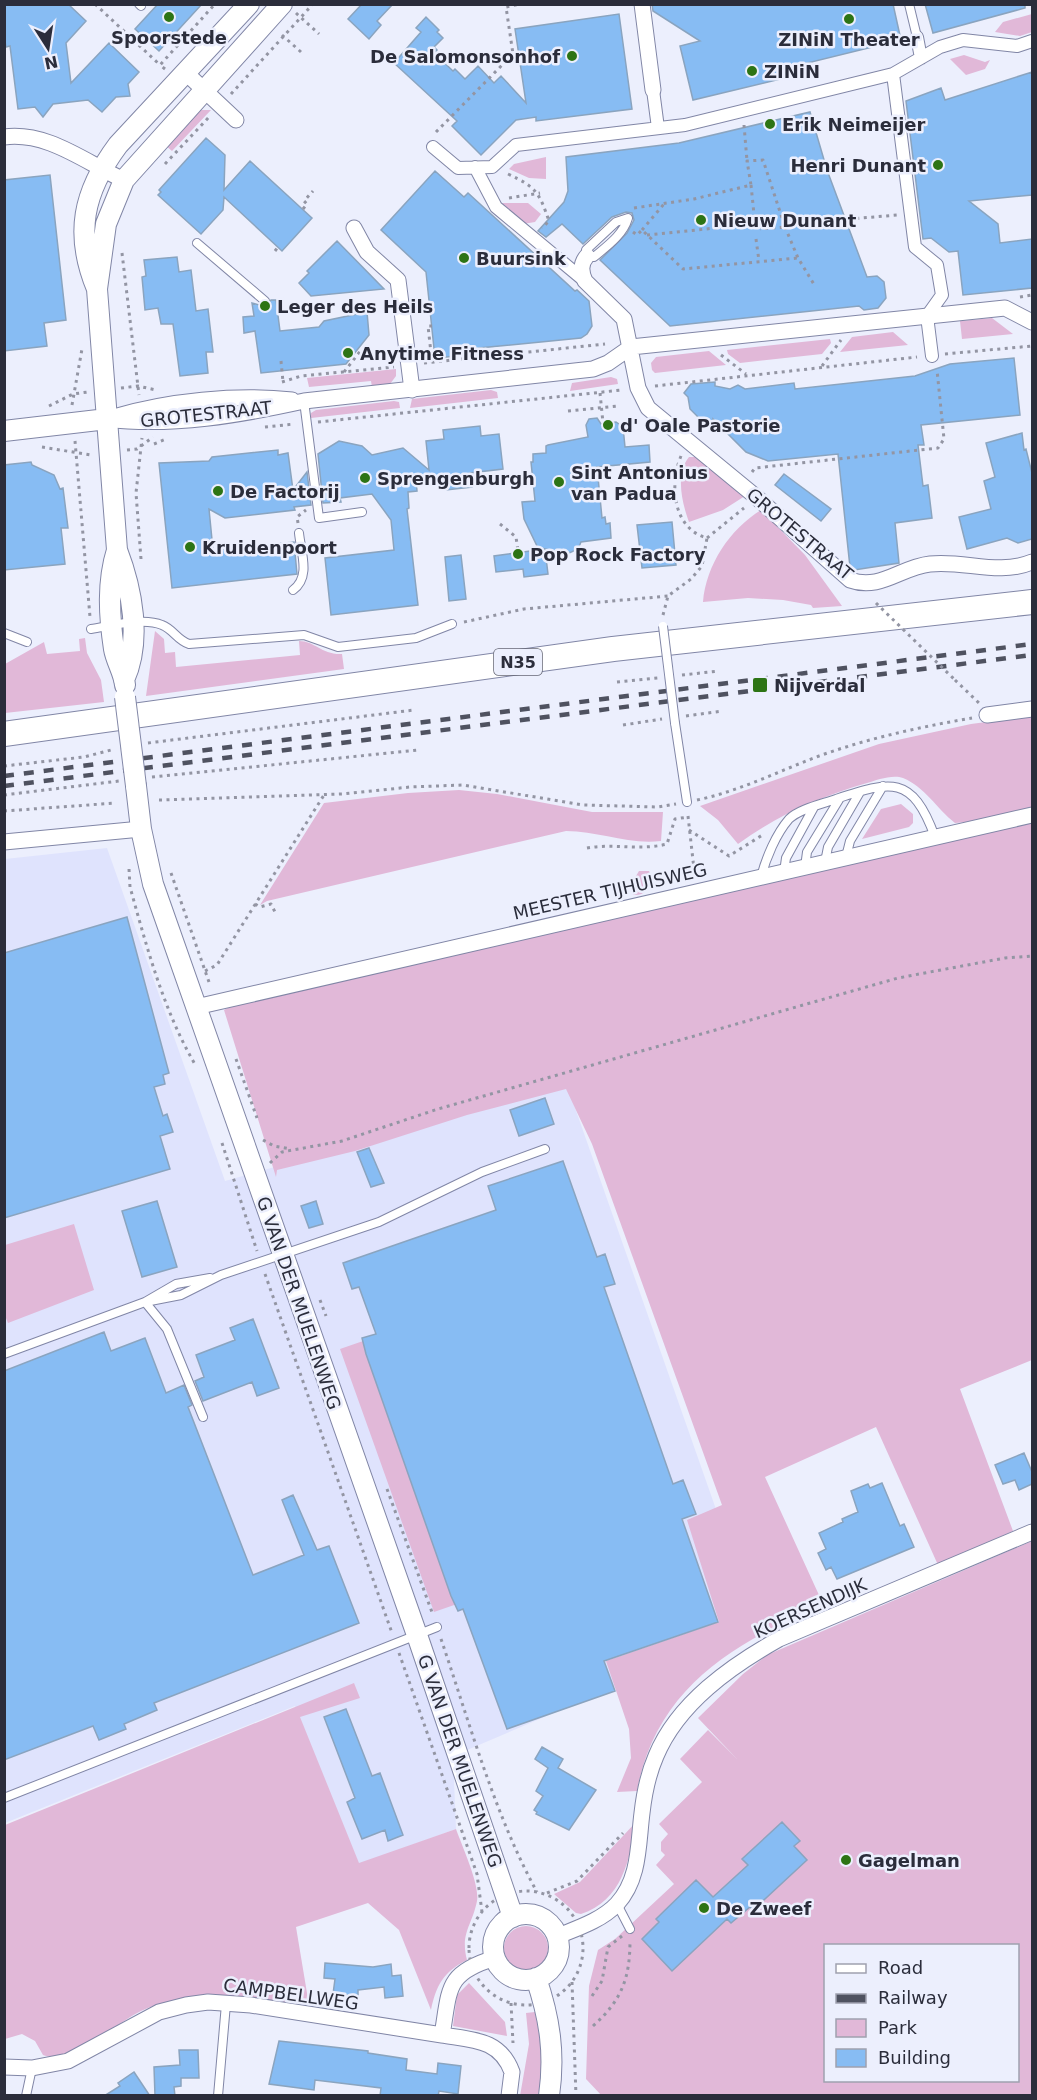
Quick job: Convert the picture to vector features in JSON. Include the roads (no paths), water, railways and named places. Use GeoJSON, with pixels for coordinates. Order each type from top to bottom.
{"type":"FeatureCollection","features":[{"type":"Feature","properties":{"kind":"main road","name":"N35"},"geometry":{"type":"LineString","coordinates":[[4,734],[613,649],[1032,602]]}},
{"type":"Feature","properties":{"kind":"main road","name":"N35"},"geometry":{"type":"LineString","coordinates":[[4,748],[597,666],[1032,618]]}},
{"type":"Feature","properties":{"kind":"street"},"geometry":{"type":"LineString","coordinates":[[96,289],[86,264],[82,236],[91,192],[101,170],[118,145],[251,4],[273,27]]}},
{"type":"Feature","properties":{"kind":"street"},"geometry":{"type":"LineString","coordinates":[[642,4],[658,128]]}},
{"type":"Feature","properties":{"kind":"street"},"geometry":{"type":"LineString","coordinates":[[96,289],[106,224],[124,180],[204,90],[273,27],[287,7]]}},
{"type":"Feature","properties":{"kind":"street"},"geometry":{"type":"LineString","coordinates":[[917,37],[921,58]]}},
{"type":"Feature","properties":{"kind":"street"},"geometry":{"type":"LineString","coordinates":[[432,142],[458,168],[492,167],[516,145],[685,124],[893,74],[940,47],[963,40],[1017,46],[1032,41]]}},
{"type":"Feature","properties":{"kind":"street"},"geometry":{"type":"LineString","coordinates":[[186,73],[236,120]]}},
{"type":"Feature","properties":{"kind":"street"},"geometry":{"type":"LineString","coordinates":[[893,74],[915,247],[938,265],[942,295],[927,315],[933,356]]}},
{"type":"Feature","properties":{"kind":"street"},"geometry":{"type":"LineString","coordinates":[[4,137],[38,139],[66,149],[101,170],[124,180]]}},
{"type":"Feature","properties":{"kind":"street"},"geometry":{"type":"LineString","coordinates":[[475,167],[496,207],[519,227],[535,236],[624,319],[631,347]]}},
{"type":"Feature","properties":{"kind":"street"},"geometry":{"type":"LineString","coordinates":[[354,228],[367,252],[398,280],[412,390]]}},
{"type":"Feature","properties":{"kind":"street"},"geometry":{"type":"LineString","coordinates":[[585,281],[581,270],[586,256]]}},
{"type":"Feature","properties":{"kind":"street","name":"G VAN DER MUELENWEG"},"geometry":{"type":"LineString","coordinates":[[96,289],[117,550],[109,575],[122,625],[114,649],[125,688],[141,830],[153,884],[417,1635],[513,1917]]}},
{"type":"Feature","properties":{"kind":"street","name":"GROTESTRAAT"},"geometry":{"type":"LineString","coordinates":[[4,431],[107,419],[141,423],[262,411],[304,401],[593,369],[608,363],[631,347],[927,315],[1005,308],[1032,325]]}},
{"type":"Feature","properties":{"kind":"street","name":"GROTESTRAAT"},"geometry":{"type":"LineString","coordinates":[[631,347],[638,388],[648,408],[755,496],[850,580],[859,584],[879,583],[912,568],[927,564],[999,569],[1032,562]]}},
{"type":"Feature","properties":{"kind":"street"},"geometry":{"type":"LineString","coordinates":[[987,715],[1032,710]]}},
{"type":"Feature","properties":{"kind":"street","name":"MEESTER TIJHUISWEG"},"geometry":{"type":"LineString","coordinates":[[196,1007],[1032,815]]}},
{"type":"Feature","properties":{"kind":"street"},"geometry":{"type":"LineString","coordinates":[[4,842],[141,830]]}},
{"type":"Feature","properties":{"kind":"street","name":"KOERSENDIJK"},"geometry":{"type":"LineString","coordinates":[[558,1936],[598,1919],[617,1904],[628,1889],[638,1854],[642,1811],[656,1756],[672,1725],[710,1686],[739,1664],[780,1639],[1032,1532]]}},
{"type":"Feature","properties":{"kind":"street"},"geometry":{"type":"LineString","coordinates":[[536,1915],[549,1923],[558,1936],[560,1949],[556,1962],[548,1972],[536,1978],[512,1977],[499,1966],[495,1958],[493,1946],[495,1934],[502,1924],[513,1917],[536,1915]]}},
{"type":"Feature","properties":{"kind":"street"},"geometry":{"type":"LineString","coordinates":[[495,1958],[472,1965],[460,1973],[452,1986],[442,2035],[490,2043],[503,2054],[512,2072],[509,2096]]}},
{"type":"Feature","properties":{"kind":"street"},"geometry":{"type":"LineString","coordinates":[[536,1978],[552,2033],[553,2065],[549,2096]]}},
{"type":"Feature","properties":{"kind":"street","name":"CAMPBELLWEG"},"geometry":{"type":"LineString","coordinates":[[4,2067],[32,2068],[68,2061],[140,2020],[172,2008],[208,2002],[442,2035]]}},
{"type":"Feature","properties":{"kind":"lane"},"geometry":{"type":"LineString","coordinates":[[909,4],[917,37]]}},
{"type":"Feature","properties":{"kind":"lane"},"geometry":{"type":"LineString","coordinates":[[628,218],[625,229],[600,252],[594,257],[586,256],[586,250],[616,222],[628,218]]}},
{"type":"Feature","properties":{"kind":"lane"},"geometry":{"type":"LineString","coordinates":[[197,243],[265,301]]}},
{"type":"Feature","properties":{"kind":"lane"},"geometry":{"type":"LineString","coordinates":[[304,401],[319,518],[362,512]]}},
{"type":"Feature","properties":{"kind":"lane"},"geometry":{"type":"LineString","coordinates":[[294,590],[305,576],[299,533]]}},
{"type":"Feature","properties":{"kind":"lane"},"geometry":{"type":"LineString","coordinates":[[91,628],[160,624],[167,627],[176,638],[189,644],[304,635],[334,647],[416,638],[452,624]]}},
{"type":"Feature","properties":{"kind":"lane"},"geometry":{"type":"LineString","coordinates":[[663,626],[674,720],[687,802]]}},
{"type":"Feature","properties":{"kind":"lane"},"geometry":{"type":"LineString","coordinates":[[4,633],[27,642]]}},
{"type":"Feature","properties":{"kind":"lane"},"geometry":{"type":"LineString","coordinates":[[846,857],[850,841],[883,786]]}},
{"type":"Feature","properties":{"kind":"lane"},"geometry":{"type":"LineString","coordinates":[[760,877],[764,863],[790,818],[840,798],[883,786],[902,788],[911,794],[928,817],[935,837]]}},
{"type":"Feature","properties":{"kind":"lane"},"geometry":{"type":"LineString","coordinates":[[825,862],[828,847],[860,792]]}},
{"type":"Feature","properties":{"kind":"lane"},"geometry":{"type":"LineString","coordinates":[[805,867],[807,852],[840,798]]}},
{"type":"Feature","properties":{"kind":"lane"},"geometry":{"type":"LineString","coordinates":[[784,872],[786,858],[814,807]]}},
{"type":"Feature","properties":{"kind":"lane"},"geometry":{"type":"LineString","coordinates":[[4,1354],[145,1302],[176,1284],[221,1275],[379,1222],[482,1172],[545,1149]]}},
{"type":"Feature","properties":{"kind":"lane"},"geometry":{"type":"LineString","coordinates":[[145,1302],[167,1329],[203,1417]]}},
{"type":"Feature","properties":{"kind":"lane"},"geometry":{"type":"LineString","coordinates":[[4,1798],[437,1627]]}},
{"type":"Feature","properties":{"kind":"lane"},"geometry":{"type":"LineString","coordinates":[[617,1904],[630,1929]]}},
{"type":"Feature","properties":{"kind":"lane"},"geometry":{"type":"LineString","coordinates":[[218,2096],[226,2004]]}},
{"type":"Feature","properties":{"kind":"lane"},"geometry":{"type":"LineString","coordinates":[[26,2096],[32,2068]]}},
{"type":"Feature","properties":{"kind":"railway"},"geometry":{"type":"LineString","coordinates":[[4,776],[1032,644]]}},
{"type":"Feature","properties":{"kind":"railway"},"geometry":{"type":"LineString","coordinates":[[4,786],[1032,655]]}},
{"type":"Feature","properties":{"kind":"place","name":"Spoorstede"},"geometry":{"type":"Point","coordinates":[169,17]}},
{"type":"Feature","properties":{"kind":"place","name":"ZINiN Theater"},"geometry":{"type":"Point","coordinates":[849,19]}},
{"type":"Feature","properties":{"kind":"place","name":"De Salomonsonhof"},"geometry":{"type":"Point","coordinates":[572,56]}},
{"type":"Feature","properties":{"kind":"place","name":"ZINiN"},"geometry":{"type":"Point","coordinates":[752,71]}},
{"type":"Feature","properties":{"kind":"place","name":"Erik Neimeijer"},"geometry":{"type":"Point","coordinates":[770,124]}},
{"type":"Feature","properties":{"kind":"place","name":"Henri Dunant"},"geometry":{"type":"Point","coordinates":[938,165]}},
{"type":"Feature","properties":{"kind":"place","name":"Nieuw Dunant"},"geometry":{"type":"Point","coordinates":[701,220]}},
{"type":"Feature","properties":{"kind":"place","name":"Buursink"},"geometry":{"type":"Point","coordinates":[464,258]}},
{"type":"Feature","properties":{"kind":"place","name":"Leger des Heils"},"geometry":{"type":"Point","coordinates":[265,306]}},
{"type":"Feature","properties":{"kind":"place","name":"Anytime Fitness"},"geometry":{"type":"Point","coordinates":[348,353]}},
{"type":"Feature","properties":{"kind":"place","name":"d' Oale Pastorie"},"geometry":{"type":"Point","coordinates":[608,425]}},
{"type":"Feature","properties":{"kind":"place","name":"Sprengenburgh"},"geometry":{"type":"Point","coordinates":[365,478]}},
{"type":"Feature","properties":{"kind":"place","name":"Sint Antonius van Padua"},"geometry":{"type":"Point","coordinates":[559,482]}},
{"type":"Feature","properties":{"kind":"place","name":"De Factorij"},"geometry":{"type":"Point","coordinates":[218,491]}},
{"type":"Feature","properties":{"kind":"place","name":"Kruidenpoort"},"geometry":{"type":"Point","coordinates":[190,547]}},
{"type":"Feature","properties":{"kind":"place","name":"Pop Rock Factory"},"geometry":{"type":"Point","coordinates":[518,554]}},
{"type":"Feature","properties":{"kind":"place","name":"Nijverdal"},"geometry":{"type":"Point","coordinates":[760,685]}},
{"type":"Feature","properties":{"kind":"place","name":"Gagelman"},"geometry":{"type":"Point","coordinates":[846,1860]}},
{"type":"Feature","properties":{"kind":"place","name":"De Zweef"},"geometry":{"type":"Point","coordinates":[704,1908]}}]}
